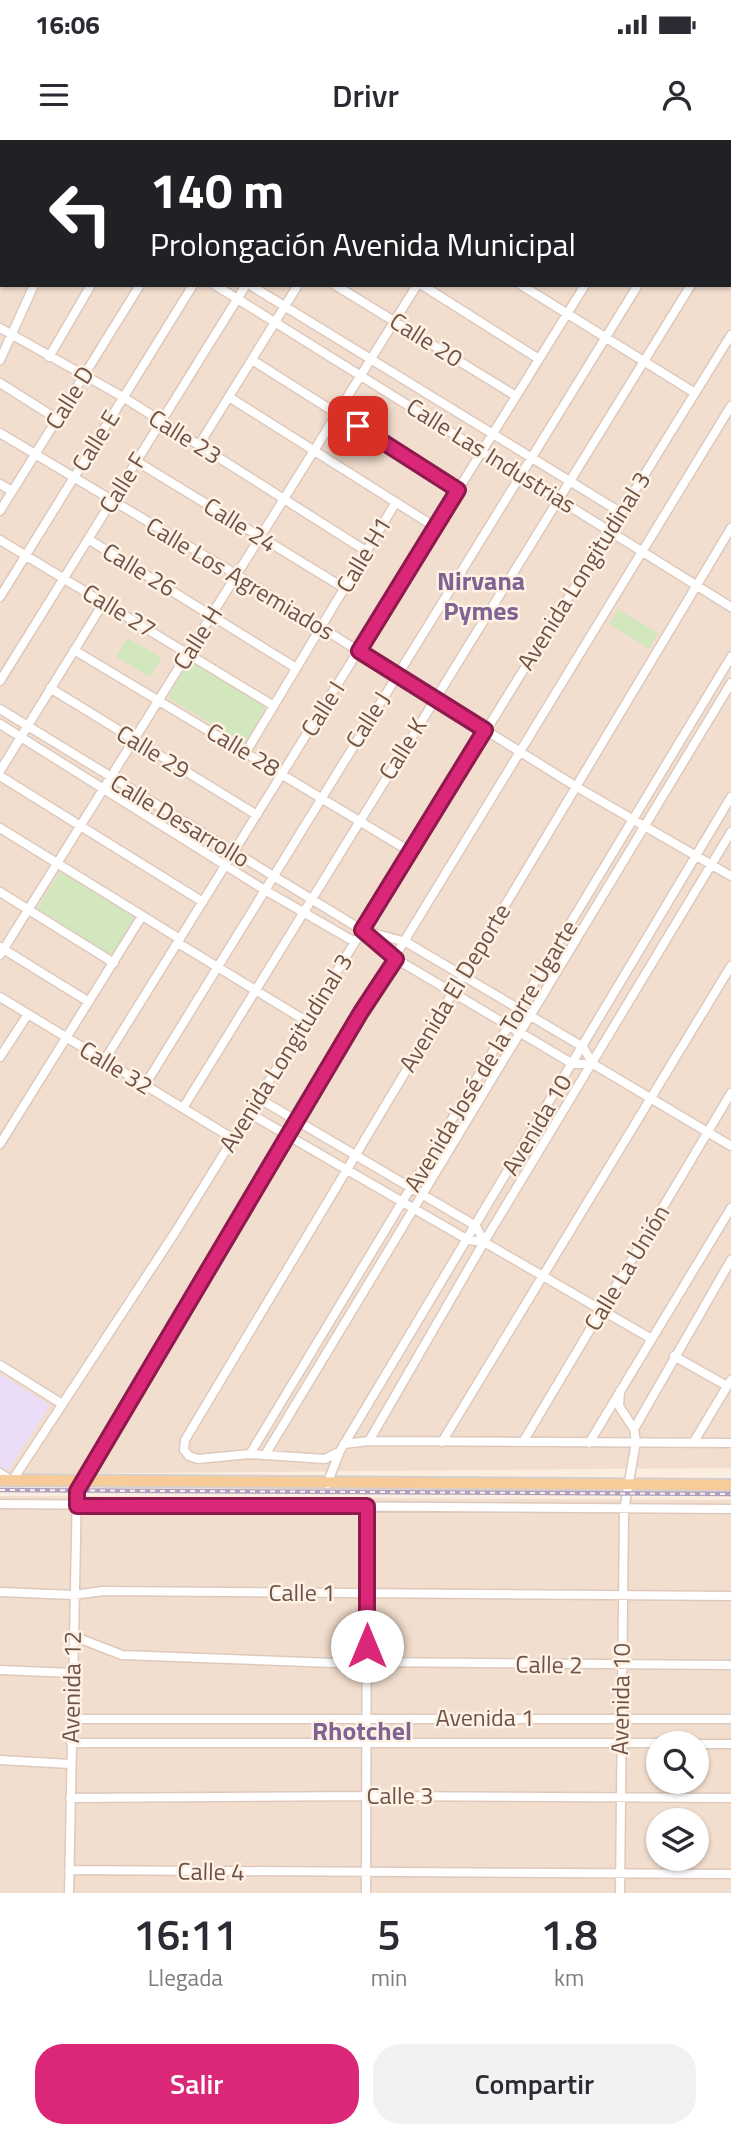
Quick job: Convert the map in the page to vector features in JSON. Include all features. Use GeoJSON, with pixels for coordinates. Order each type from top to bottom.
{"type":"FeatureCollection","features":[{"type":"Feature","properties":{"kind":"main road"},"geometry":{"type":"LineString","coordinates":[[6,1480],[731,1485]]}},
{"type":"Feature","properties":{"kind":"street"},"geometry":{"type":"LineString","coordinates":[[0,360],[33,287]]}},
{"type":"Feature","properties":{"kind":"street"},"geometry":{"type":"LineString","coordinates":[[49,357],[90,287]]}},
{"type":"Feature","properties":{"kind":"street","name":"Calle D"},"geometry":{"type":"LineString","coordinates":[[0,510],[139,287]]}},
{"type":"Feature","properties":{"kind":"street","name":"Calle E"},"geometry":{"type":"LineString","coordinates":[[0,597],[192,287]]}},
{"type":"Feature","properties":{"kind":"street","name":"Calle Las Industrias"},"geometry":{"type":"LineString","coordinates":[[218,287],[731,607]]}},
{"type":"Feature","properties":{"kind":"street","name":"Calle F"},"geometry":{"type":"LineString","coordinates":[[0,681],[246,287]]}},
{"type":"Feature","properties":{"kind":"street","name":"Calle Las Industrias"},"geometry":{"type":"LineString","coordinates":[[251,287],[620,512]]}},
{"type":"Feature","properties":{"kind":"street"},"geometry":{"type":"LineString","coordinates":[[199,446],[297,287]]}},
{"type":"Feature","properties":{"kind":"street","name":"Calle 20"},"geometry":{"type":"LineString","coordinates":[[338,287],[516,396]]}},
{"type":"Feature","properties":{"kind":"street","name":"Calle H"},"geometry":{"type":"LineString","coordinates":[[1,950],[419,287]]}},
{"type":"Feature","properties":{"kind":"street"},"geometry":{"type":"LineString","coordinates":[[423,287],[539,359]]}},
{"type":"Feature","properties":{"kind":"street"},"geometry":{"type":"LineString","coordinates":[[524,287],[645,359],[695,393]]}},
{"type":"Feature","properties":{"kind":"street","name":"Calle I"},"geometry":{"type":"LineString","coordinates":[[104,1060],[584,287]]}},
{"type":"Feature","properties":{"kind":"street","name":"Calle J"},"geometry":{"type":"LineString","coordinates":[[145,1085],[271,876],[637,287]]}},
{"type":"Feature","properties":{"kind":"street","name":"Calle K"},"geometry":{"type":"LineString","coordinates":[[183,1108],[690,287]]}},
{"type":"Feature","properties":{"kind":"street","name":"Calle 23"},"geometry":{"type":"LineString","coordinates":[[0,328],[123,397],[366,551]]}},
{"type":"Feature","properties":{"kind":"street","name":"Avenida Longitudinal 3"},"geometry":{"type":"LineString","coordinates":[[6,1480],[62,1404],[176,1231],[731,335]]}},
{"type":"Feature","properties":{"kind":"street"},"geometry":{"type":"LineString","coordinates":[[252,360],[458,490]]}},
{"type":"Feature","properties":{"kind":"street"},"geometry":{"type":"LineString","coordinates":[[0,383],[57,419]]}},
{"type":"Feature","properties":{"kind":"street"},"geometry":{"type":"LineString","coordinates":[[229,397],[435,527]]}},
{"type":"Feature","properties":{"kind":"street"},"geometry":{"type":"LineString","coordinates":[[81,1482],[731,406]]}},
{"type":"Feature","properties":{"kind":"street","name":"Calle Los Agremiados"},"geometry":{"type":"LineString","coordinates":[[0,433],[237,575],[575,786],[731,876]]}},
{"type":"Feature","properties":{"kind":"street","name":"Calle 24"},"geometry":{"type":"LineString","coordinates":[[136,461],[344,588]]}},
{"type":"Feature","properties":{"kind":"street"},"geometry":{"type":"LineString","coordinates":[[0,484],[12,491]]}},
{"type":"Feature","properties":{"kind":"street","name":"Calle H1"},"geometry":{"type":"LineString","coordinates":[[246,752],[396,502]]}},
{"type":"Feature","properties":{"kind":"street","name":"Avenida El Deporte"},"geometry":{"type":"LineString","coordinates":[[250,1454],[198,1459],[189,1457],[184,1450],[185,1440],[731,528]]}},
{"type":"Feature","properties":{"kind":"street","name":"Calle 26"},"geometry":{"type":"LineString","coordinates":[[88,539],[296,668]]}},
{"type":"Feature","properties":{"kind":"street","name":"Calle 27"},"geometry":{"type":"LineString","coordinates":[[0,540],[274,706]]}},
{"type":"Feature","properties":{"kind":"street"},"geometry":{"type":"LineString","coordinates":[[104,602],[26,726],[0,774],[202,902]]}},
{"type":"Feature","properties":{"kind":"street","name":"Calle 28"},"geometry":{"type":"LineString","coordinates":[[74,650],[411,852]]}},
{"type":"Feature","properties":{"kind":"street","name":"Avenida José de la Torre Ugarte"},"geometry":{"type":"LineString","coordinates":[[250,1454],[731,657]]}},
{"type":"Feature","properties":{"kind":"street","name":"Avenida José de la Torre Ugarte"},"geometry":{"type":"LineString","coordinates":[[265,1455],[731,683]]}},
{"type":"Feature","properties":{"kind":"street","name":"Calle 29"},"geometry":{"type":"LineString","coordinates":[[50,688],[257,815]]}},
{"type":"Feature","properties":{"kind":"street","name":"Calle Desarrollo"},"geometry":{"type":"LineString","coordinates":[[0,709],[362,930],[396,959],[573,1064]]}},
{"type":"Feature","properties":{"kind":"street","name":"Calle Desarrollo"},"geometry":{"type":"LineString","coordinates":[[0,724],[225,866],[355,942]]}},
{"type":"Feature","properties":{"kind":"street","name":"Avenida 10"},"geometry":{"type":"LineString","coordinates":[[327,1484],[342,1448],[731,797]]}},
{"type":"Feature","properties":{"kind":"street"},"geometry":{"type":"LineString","coordinates":[[0,828],[306,1021]]}},
{"type":"Feature","properties":{"kind":"street","name":"Avenida 10"},"geometry":{"type":"LineString","coordinates":[[369,1441],[484,1242],[731,832]]}},
{"type":"Feature","properties":{"kind":"street"},"geometry":{"type":"LineString","coordinates":[[0,892],[114,963]]}},
{"type":"Feature","properties":{"kind":"street"},"geometry":{"type":"LineString","coordinates":[[0,1143],[142,916]]}},
{"type":"Feature","properties":{"kind":"street","name":"Calle Desarrollo"},"geometry":{"type":"LineString","coordinates":[[362,930],[407,942],[583,1048],[593,1063],[731,1146]]}},
{"type":"Feature","properties":{"kind":"street"},"geometry":{"type":"LineString","coordinates":[[1,950],[89,1002]]}},
{"type":"Feature","properties":{"kind":"street"},"geometry":{"type":"LineString","coordinates":[[442,1442],[731,966]]}},
{"type":"Feature","properties":{"kind":"street","name":"Calle 32"},"geometry":{"type":"LineString","coordinates":[[0,997],[233,1138]]}},
{"type":"Feature","properties":{"kind":"street"},"geometry":{"type":"LineString","coordinates":[[0,1057],[28,1014]]}},
{"type":"Feature","properties":{"kind":"street"},"geometry":{"type":"LineString","coordinates":[[573,1064],[593,1063]]}},
{"type":"Feature","properties":{"kind":"street","name":"Calle La Unión"},"geometry":{"type":"LineString","coordinates":[[523,1442],[731,1093]]}},
{"type":"Feature","properties":{"kind":"street"},"geometry":{"type":"LineString","coordinates":[[258,1098],[476,1226],[484,1242]]}},
{"type":"Feature","properties":{"kind":"street"},"geometry":{"type":"LineString","coordinates":[[249,1113],[468,1241],[484,1242],[650,1338]]}},
{"type":"Feature","properties":{"kind":"street"},"geometry":{"type":"LineString","coordinates":[[589,1443],[731,1208]]}},
{"type":"Feature","properties":{"kind":"street"},"geometry":{"type":"LineString","coordinates":[[634,1429],[731,1260]]}},
{"type":"Feature","properties":{"kind":"street"},"geometry":{"type":"LineString","coordinates":[[674,1356],[729,1383],[693,1443]]}},
{"type":"Feature","properties":{"kind":"street"},"geometry":{"type":"LineString","coordinates":[[0,1365],[62,1404]]}},
{"type":"Feature","properties":{"kind":"street","name":"Avenida 10"},"geometry":{"type":"LineString","coordinates":[[620,1389],[619,1406],[634,1429],[636,1443],[624,1510],[620,1893]]}},
{"type":"Feature","properties":{"kind":"street"},"geometry":{"type":"LineString","coordinates":[[250,1454],[325,1459],[342,1448],[369,1441],[731,1443]]}},
{"type":"Feature","properties":{"kind":"street"},"geometry":{"type":"LineString","coordinates":[[0,1474],[6,1480]]}},
{"type":"Feature","properties":{"kind":"street","name":"Avenida 12"},"geometry":{"type":"LineString","coordinates":[[69,1893],[77,1491],[81,1482]]}},
{"type":"Feature","properties":{"kind":"street"},"geometry":{"type":"LineString","coordinates":[[0,1504],[731,1510]]}},
{"type":"Feature","properties":{"kind":"street"},"geometry":{"type":"LineString","coordinates":[[366,1893],[367,1506]]}},
{"type":"Feature","properties":{"kind":"street","name":"Calle 1"},"geometry":{"type":"LineString","coordinates":[[0,1592],[74,1595],[103,1591],[731,1596]]}},
{"type":"Feature","properties":{"kind":"street"},"geometry":{"type":"LineString","coordinates":[[73,1636],[122,1656],[334,1663],[344,1661],[367,1646]]}},
{"type":"Feature","properties":{"kind":"street","name":"Calle 2"},"geometry":{"type":"LineString","coordinates":[[367,1662],[731,1665]]}},
{"type":"Feature","properties":{"kind":"street"},"geometry":{"type":"LineString","coordinates":[[0,1670],[72,1673]]}},
{"type":"Feature","properties":{"kind":"street","name":"Avenida 1"},"geometry":{"type":"LineString","coordinates":[[71,1719],[731,1719]]}},
{"type":"Feature","properties":{"kind":"street","name":"Avenida 1"},"geometry":{"type":"LineString","coordinates":[[71,1743],[646,1743]]}},
{"type":"Feature","properties":{"kind":"street"},"geometry":{"type":"LineString","coordinates":[[709,1744],[731,1744]]}},
{"type":"Feature","properties":{"kind":"street"},"geometry":{"type":"LineString","coordinates":[[0,1760],[70,1763]]}},
{"type":"Feature","properties":{"kind":"street","name":"Calle 3"},"geometry":{"type":"LineString","coordinates":[[70,1798],[731,1798]]}},
{"type":"Feature","properties":{"kind":"street","name":"Calle 4"},"geometry":{"type":"LineString","coordinates":[[69,1870],[366,1874],[731,1874]]}},
{"type":"Feature","properties":{"kind":"street","name":"Avenida 10"},"geometry":{"type":"LineString","coordinates":[[620,1873],[625,1893]]}},
{"type":"Feature","properties":{"kind":"shaded area"},"geometry":{"type":"Polygon","coordinates":[[[0,287],[731,287],[731,1468],[0,1474],[0,287]]]}},
{"type":"Feature","properties":{"kind":"shaded area"},"geometry":{"type":"Polygon","coordinates":[[[0,1374],[50,1405],[8,1471],[0,1466],[0,1374]]]}},
{"type":"Feature","properties":{"kind":"shaded area"},"geometry":{"type":"Polygon","coordinates":[[[0,1496],[731,1500],[731,1893],[0,1893],[0,1496]]]}},
{"type":"Feature","properties":{"kind":"green space"},"geometry":{"type":"Polygon","coordinates":[[[618,609],[658,633],[649,649],[609,624],[618,609]]]}},
{"type":"Feature","properties":{"kind":"green space"},"geometry":{"type":"Polygon","coordinates":[[[127,638],[162,658],[150,677],[116,657],[127,638]]]}},
{"type":"Feature","properties":{"kind":"green space"},"geometry":{"type":"Polygon","coordinates":[[[188,658],[266,706],[245,745],[168,697],[188,658]]]}},
{"type":"Feature","properties":{"kind":"green space"},"geometry":{"type":"Polygon","coordinates":[[[60,871],[137,918],[112,959],[35,912],[60,871]]]}},
{"type":"Feature","properties":{"kind":"railway"},"geometry":{"type":"LineString","coordinates":[[0,1490],[731,1494]]}},
{"type":"Feature","properties":{"kind":"district","name":"Nirvana Pymes"},"geometry":{"type":"Point","coordinates":[481,596]}},
{"type":"Feature","properties":{"kind":"district","name":"Rhotchel"},"geometry":{"type":"Point","coordinates":[362,1731]}},
{"type":"Feature","properties":{"kind":"route"},"geometry":{"type":"LineString","coordinates":[[358,426],[458,490],[359,651],[485,730],[362,930],[396,959],[361,1012],[91,1464],[78,1487],[77,1506],[367,1506],[367,1646]]}}]}
